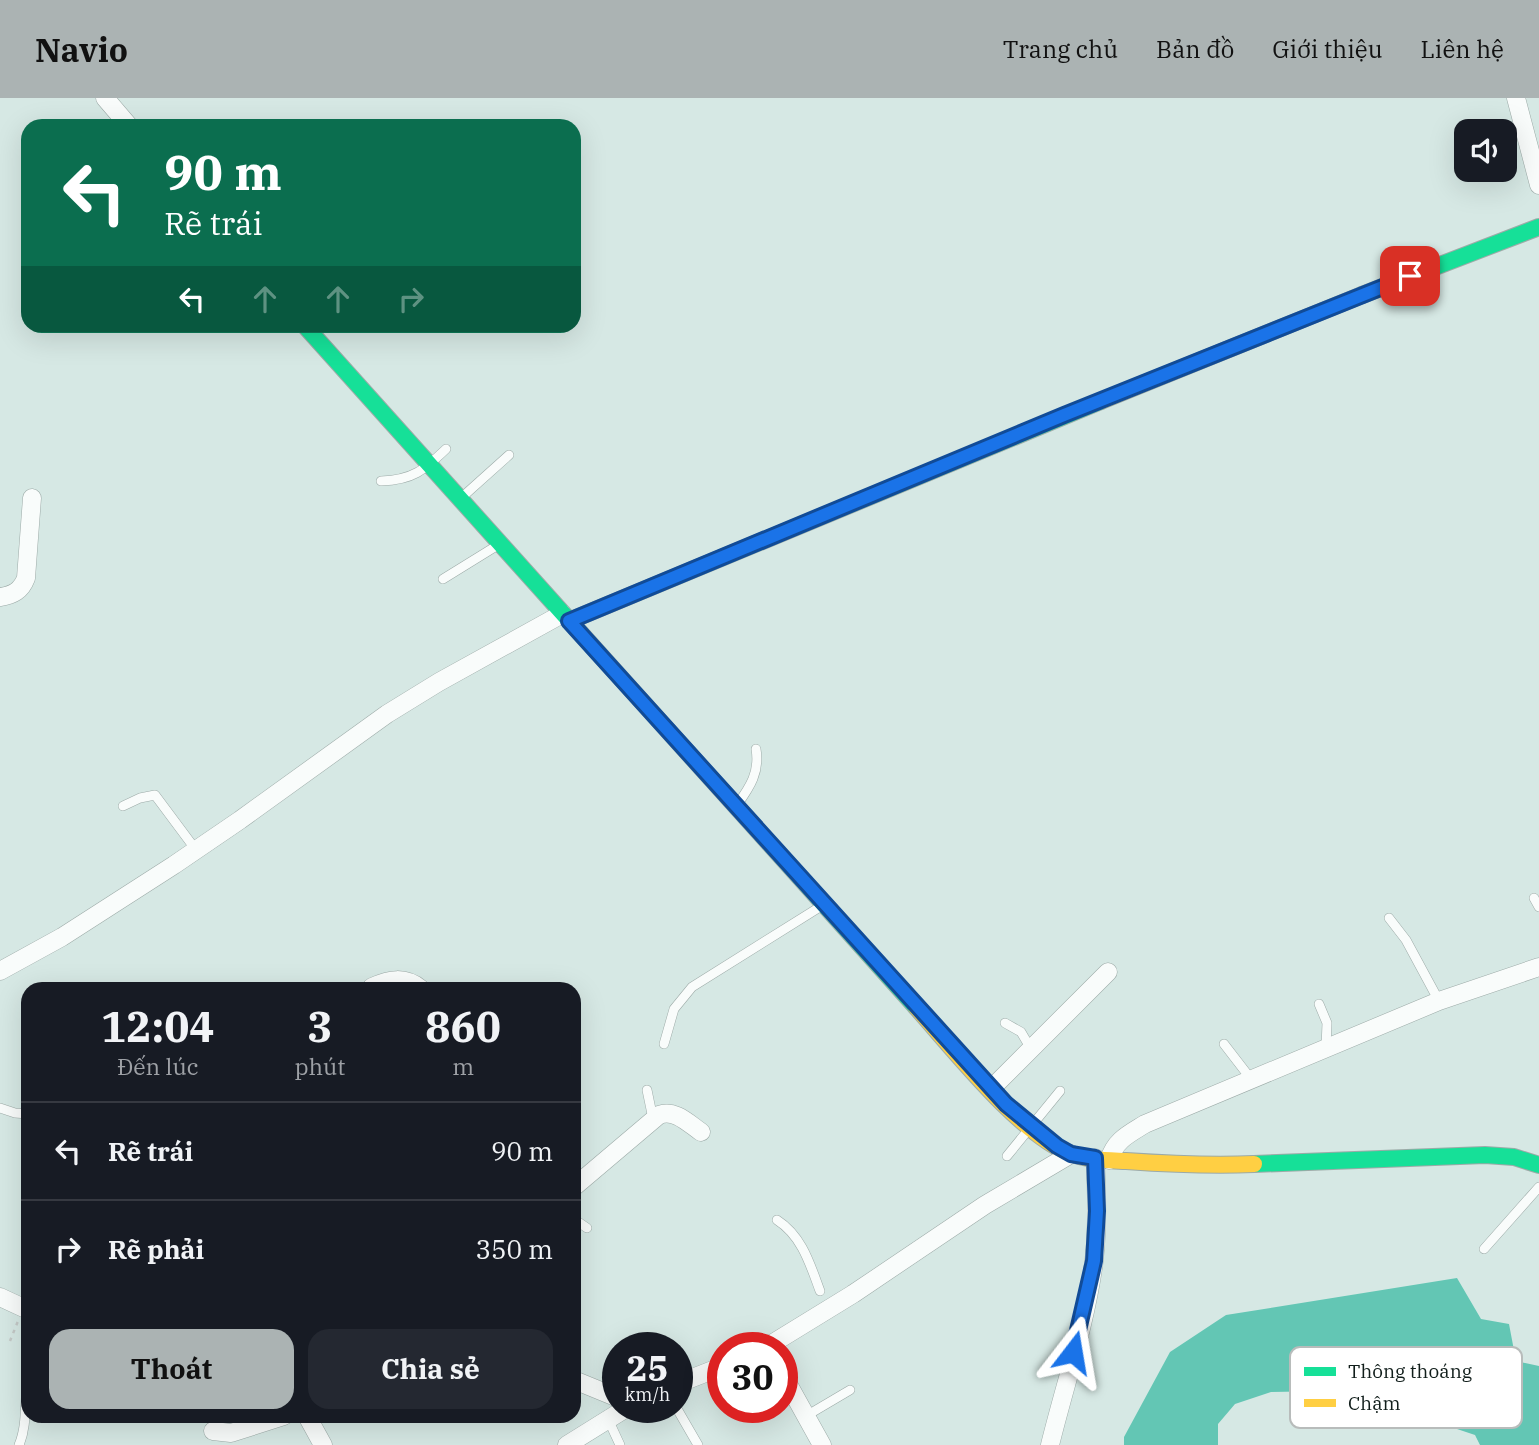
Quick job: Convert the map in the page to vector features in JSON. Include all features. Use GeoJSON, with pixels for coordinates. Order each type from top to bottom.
{"type":"FeatureCollection","features":[{"type":"Feature","properties":{"kind":"street"},"geometry":{"type":"LineString","coordinates":[[105,98],[124,119]]}},
{"type":"Feature","properties":{"kind":"street"},"geometry":{"type":"LineString","coordinates":[[1516,98],[1539,185]]}},
{"type":"Feature","properties":{"kind":"street"},"geometry":{"type":"LineString","coordinates":[[0,971],[62,937],[196,850],[387,714],[439,682],[566,617],[1281,327],[1539,227]]}},
{"type":"Feature","properties":{"kind":"street"},"geometry":{"type":"LineString","coordinates":[[311,333],[991,1089],[1032,1128],[1071,1154],[1199,1166],[1467,1156],[1510,1158],[1538,1164]]}},
{"type":"Feature","properties":{"kind":"street"},"geometry":{"type":"LineString","coordinates":[[0,597],[17,592],[26,578],[32,498]]}},
{"type":"Feature","properties":{"kind":"street"},"geometry":{"type":"LineString","coordinates":[[1050,1445],[1094,1261],[1102,1159],[1115,1146],[1129,1133],[1326,1047],[1439,1001],[1539,967]]}},
{"type":"Feature","properties":{"kind":"street"},"geometry":{"type":"LineString","coordinates":[[991,1089],[1108,972]]}},
{"type":"Feature","properties":{"kind":"street"},"geometry":{"type":"LineString","coordinates":[[382,982],[394,979],[409,982]]}},
{"type":"Feature","properties":{"kind":"street"},"geometry":{"type":"LineString","coordinates":[[581,1176],[653,1119],[666,1112],[674,1114],[701,1132]]}},
{"type":"Feature","properties":{"kind":"street"},"geometry":{"type":"LineString","coordinates":[[789,1332],[985,1205],[1071,1154]]}},
{"type":"Feature","properties":{"kind":"street"},"geometry":{"type":"LineString","coordinates":[[0,1297],[21,1307]]}},
{"type":"Feature","properties":{"kind":"street"},"geometry":{"type":"LineString","coordinates":[[581,1383],[602,1391]]}},
{"type":"Feature","properties":{"kind":"street"},"geometry":{"type":"LineString","coordinates":[[798,1402],[819,1444]]}},
{"type":"Feature","properties":{"kind":"street"},"geometry":{"type":"LineString","coordinates":[[213,1431],[231,1433],[262,1423]]}},
{"type":"Feature","properties":{"kind":"street"},"geometry":{"type":"LineString","coordinates":[[311,1423],[323,1445]]}},
{"type":"Feature","properties":{"kind":"street"},"geometry":{"type":"LineString","coordinates":[[567,1445],[602,1423]]}},
{"type":"Feature","properties":{"kind":"lane"},"geometry":{"type":"LineString","coordinates":[[381,481],[407,479],[429,466],[446,449]]}},
{"type":"Feature","properties":{"kind":"lane"},"geometry":{"type":"LineString","coordinates":[[459,500],[509,454]]}},
{"type":"Feature","properties":{"kind":"lane"},"geometry":{"type":"LineString","coordinates":[[443,579],[499,544]]}},
{"type":"Feature","properties":{"kind":"lane"},"geometry":{"type":"LineString","coordinates":[[736,806],[748,790],[757,770],[756,749]]}},
{"type":"Feature","properties":{"kind":"lane"},"geometry":{"type":"LineString","coordinates":[[123,806],[155,795],[196,850]]}},
{"type":"Feature","properties":{"kind":"lane"},"geometry":{"type":"LineString","coordinates":[[664,1044],[674,1009],[692,987],[824,904]]}},
{"type":"Feature","properties":{"kind":"lane"},"geometry":{"type":"LineString","coordinates":[[1389,918],[1410,947],[1439,1001]]}},
{"type":"Feature","properties":{"kind":"lane"},"geometry":{"type":"LineString","coordinates":[[1319,1004],[1327,1023],[1326,1047]]}},
{"type":"Feature","properties":{"kind":"lane"},"geometry":{"type":"LineString","coordinates":[[1006,1023],[1021,1032],[1031,1049]]}},
{"type":"Feature","properties":{"kind":"lane"},"geometry":{"type":"LineString","coordinates":[[1224,1044],[1251,1079]]}},
{"type":"Feature","properties":{"kind":"lane"},"geometry":{"type":"LineString","coordinates":[[647,1090],[653,1119]]}},
{"type":"Feature","properties":{"kind":"lane"},"geometry":{"type":"LineString","coordinates":[[1007,1156],[1060,1091]]}},
{"type":"Feature","properties":{"kind":"lane"},"geometry":{"type":"LineString","coordinates":[[0,1108],[21,1114]]}},
{"type":"Feature","properties":{"kind":"lane"},"geometry":{"type":"LineString","coordinates":[[1484,1249],[1539,1187]]}},
{"type":"Feature","properties":{"kind":"lane"},"geometry":{"type":"LineString","coordinates":[[777,1220],[792,1233],[807,1256],[820,1291]]}},
{"type":"Feature","properties":{"kind":"lane"},"geometry":{"type":"LineString","coordinates":[[581,1224],[587,1228]]}},
{"type":"Feature","properties":{"kind":"lane"},"geometry":{"type":"LineString","coordinates":[[806,1416],[850,1390]]}},
{"type":"Feature","properties":{"kind":"lane"},"geometry":{"type":"LineString","coordinates":[[19,1445],[24,1423]]}},
{"type":"Feature","properties":{"kind":"lane"},"geometry":{"type":"LineString","coordinates":[[610,1423],[620,1445]]}},
{"type":"Feature","properties":{"kind":"lane"},"geometry":{"type":"LineString","coordinates":[[685,1423],[698,1445]]}},
{"type":"Feature","properties":{"kind":"path"},"geometry":{"type":"LineString","coordinates":[[10,1341],[21,1319]]}},
{"type":"Feature","properties":{"kind":"shaded area"},"geometry":{"type":"Polygon","coordinates":[[[1457,1278],[1481,1319],[1509,1324],[1513,1347],[1290,1347],[1290,1392],[1271,1392],[1235,1404],[1218,1424],[1218,1445],[1124,1445],[1124,1437],[1170,1352],[1226,1315],[1457,1278]]]}},
{"type":"Feature","properties":{"kind":"shaded area"},"geometry":{"type":"Polygon","coordinates":[[[1522,1362],[1539,1366],[1539,1445],[1480,1445],[1475,1435],[1454,1428],[1522,1428],[1522,1362]]]}},
{"type":"Feature","properties":{"kind":"traffic: fast"},"geometry":{"type":"LineString","coordinates":[[1362,295],[1539,227]]}},
{"type":"Feature","properties":{"kind":"traffic: fast"},"geometry":{"type":"LineString","coordinates":[[311,333],[916,1007]]}},
{"type":"Feature","properties":{"kind":"traffic: fast"},"geometry":{"type":"LineString","coordinates":[[569,621],[1101,401]]}},
{"type":"Feature","properties":{"kind":"traffic: fast"},"geometry":{"type":"LineString","coordinates":[[1254,1164],[1485,1155],[1514,1157],[1539,1165]]}},
{"type":"Feature","properties":{"kind":"traffic: slow"},"geometry":{"type":"LineString","coordinates":[[1101,401],[1362,295]]}},
{"type":"Feature","properties":{"kind":"traffic: slow"},"geometry":{"type":"LineString","coordinates":[[916,1007],[987,1088],[1029,1127],[1069,1153],[1112,1160],[1254,1164]]}},
{"type":"Feature","properties":{"kind":"route"},"geometry":{"type":"LineString","coordinates":[[1073,1352],[1094,1261],[1097,1211],[1095,1158],[1071,1154],[1038,1133],[981,1079],[569,621],[1064,415],[1410,276]]}}]}
